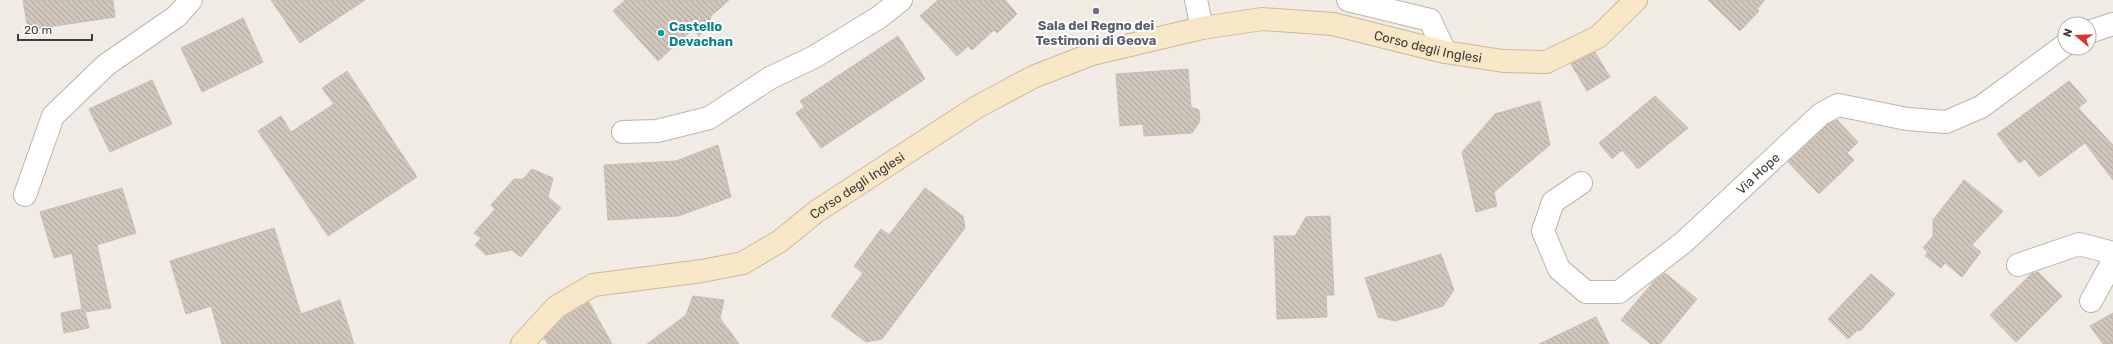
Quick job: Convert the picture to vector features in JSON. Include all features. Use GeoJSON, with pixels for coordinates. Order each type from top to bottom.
{"type":"FeatureCollection","features":[{"type":"Feature","properties":{"kind":"main road","name":"Corso degli Inglesi"},"geometry":{"type":"LineString","coordinates":[[522,344],[556,307],[593,285],[702,271],[743,263],[780,241],[817,211],[977,107],[1033,77],[1092,54],[1202,28],[1262,19],[1333,24],[1445,52],[1504,61],[1546,62],[1598,37],[1636,0]]}},
{"type":"Feature","properties":{"kind":"street"},"geometry":{"type":"LineString","coordinates":[[25,195],[53,116],[106,65],[177,16],[191,0]]}},
{"type":"Feature","properties":{"kind":"street"},"geometry":{"type":"LineString","coordinates":[[624,132],[657,131],[709,118],[770,78],[814,57],[878,18],[901,0]]}},
{"type":"Feature","properties":{"kind":"street"},"geometry":{"type":"LineString","coordinates":[[1196,0],[1202,28]]}},
{"type":"Feature","properties":{"kind":"street"},"geometry":{"type":"LineString","coordinates":[[1348,0],[1430,20],[1445,52]]}},
{"type":"Feature","properties":{"kind":"street"},"geometry":{"type":"LineString","coordinates":[[2097,29],[2113,24]]}},
{"type":"Feature","properties":{"kind":"street","name":"Via Hope"},"geometry":{"type":"LineString","coordinates":[[1581,183],[1553,202],[1543,231],[1559,269],[1586,292],[1619,292],[1684,242],[1821,114],[1838,105],[1907,119],[1946,122],[1981,107],[2057,51]]}},
{"type":"Feature","properties":{"kind":"street"},"geometry":{"type":"LineString","coordinates":[[2018,265],[2079,244],[2113,253]]}},
{"type":"Feature","properties":{"kind":"street"},"geometry":{"type":"LineString","coordinates":[[2091,301],[2113,261]]}},
{"type":"Feature","properties":{"kind":"building"},"geometry":{"type":"Polygon","coordinates":[[[23,0],[113,0],[115,17],[28,30],[23,0]]]}},
{"type":"Feature","properties":{"kind":"building"},"geometry":{"type":"Polygon","coordinates":[[[271,0],[365,0],[300,43],[271,0]]]}},
{"type":"Feature","properties":{"kind":"building","name":"Castello Devachan"},"geometry":{"type":"Polygon","coordinates":[[[625,0],[729,0],[710,17],[711,24],[699,36],[693,29],[658,61],[613,11],[625,0]]]}},
{"type":"Feature","properties":{"kind":"building"},"geometry":{"type":"Polygon","coordinates":[[[938,0],[1005,0],[1017,14],[997,33],[994,30],[972,50],[968,46],[957,56],[920,16],[938,0]]]}},
{"type":"Feature","properties":{"kind":"building"},"geometry":{"type":"Polygon","coordinates":[[[1708,0],[1765,0],[1757,9],[1759,11],[1740,31],[1708,0]]]}},
{"type":"Feature","properties":{"kind":"building"},"geometry":{"type":"Polygon","coordinates":[[[243,18],[263,62],[202,92],[181,48],[243,18]]]}},
{"type":"Feature","properties":{"kind":"building"},"geometry":{"type":"Polygon","coordinates":[[[898,36],[925,79],[821,148],[796,113],[804,107],[800,101],[898,36]]]}},
{"type":"Feature","properties":{"kind":"building"},"geometry":{"type":"Polygon","coordinates":[[[1595,52],[1610,77],[1587,91],[1571,64],[1595,52]]]}},
{"type":"Feature","properties":{"kind":"building"},"geometry":{"type":"Polygon","coordinates":[[[1188,69],[1191,107],[1199,110],[1200,121],[1192,133],[1144,136],[1143,124],[1120,126],[1116,74],[1188,69]]]}},
{"type":"Feature","properties":{"kind":"building"},"geometry":{"type":"Polygon","coordinates":[[[347,71],[417,177],[328,236],[258,131],[281,116],[291,132],[334,104],[322,88],[347,71]]]}},
{"type":"Feature","properties":{"kind":"building"},"geometry":{"type":"Polygon","coordinates":[[[152,80],[172,124],[110,152],[89,109],[152,80]]]}},
{"type":"Feature","properties":{"kind":"building"},"geometry":{"type":"Polygon","coordinates":[[[2069,81],[2087,101],[2078,108],[2113,145],[2113,180],[2085,143],[2039,177],[2025,159],[2019,163],[1997,134],[2069,81]]]}},
{"type":"Feature","properties":{"kind":"building"},"geometry":{"type":"Polygon","coordinates":[[[1655,96],[1688,128],[1638,169],[1622,150],[1612,159],[1599,143],[1655,96]]]}},
{"type":"Feature","properties":{"kind":"building"},"geometry":{"type":"Polygon","coordinates":[[[1540,101],[1550,145],[1494,192],[1497,206],[1476,212],[1462,152],[1495,114],[1540,101]]]}},
{"type":"Feature","properties":{"kind":"building"},"geometry":{"type":"Polygon","coordinates":[[[1837,120],[1858,142],[1847,153],[1854,160],[1819,194],[1788,162],[1828,124],[1837,120]]]}},
{"type":"Feature","properties":{"kind":"building"},"geometry":{"type":"Polygon","coordinates":[[[718,145],[731,197],[678,216],[608,220],[604,165],[676,161],[718,145]]]}},
{"type":"Feature","properties":{"kind":"building"},"geometry":{"type":"Polygon","coordinates":[[[532,169],[553,178],[548,197],[561,208],[521,257],[512,250],[486,255],[475,245],[481,238],[474,233],[495,209],[491,205],[514,179],[523,179],[532,169]]]}},
{"type":"Feature","properties":{"kind":"building"},"geometry":{"type":"Polygon","coordinates":[[[1964,180],[2003,211],[1972,245],[1981,252],[1962,277],[1945,263],[1941,268],[1925,256],[1928,252],[1923,248],[1933,236],[1933,220],[1964,180]]]}},
{"type":"Feature","properties":{"kind":"building"},"geometry":{"type":"Polygon","coordinates":[[[122,188],[136,233],[97,245],[111,308],[85,312],[89,328],[64,333],[61,313],[82,309],[72,253],[54,258],[40,212],[122,188]]]}},
{"type":"Feature","properties":{"kind":"building"},"geometry":{"type":"Polygon","coordinates":[[[925,188],[963,216],[965,228],[882,339],[866,342],[831,316],[863,273],[854,266],[881,229],[889,235],[925,188]]]}},
{"type":"Feature","properties":{"kind":"building"},"geometry":{"type":"Polygon","coordinates":[[[1330,216],[1334,295],[1326,295],[1327,317],[1277,319],[1274,236],[1295,236],[1306,217],[1330,216]]]}},
{"type":"Feature","properties":{"kind":"building"},"geometry":{"type":"Polygon","coordinates":[[[274,228],[301,314],[340,300],[354,344],[222,344],[211,306],[186,314],[170,261],[274,228]]]}},
{"type":"Feature","properties":{"kind":"building"},"geometry":{"type":"Polygon","coordinates":[[[1441,254],[1454,290],[1443,306],[1395,321],[1378,317],[1365,278],[1441,254]]]}},
{"type":"Feature","properties":{"kind":"building"},"geometry":{"type":"Polygon","coordinates":[[[2038,272],[2062,296],[2016,342],[1990,315],[2031,274],[2038,272]]]}},
{"type":"Feature","properties":{"kind":"building"},"geometry":{"type":"Polygon","coordinates":[[[1665,273],[1697,299],[1660,344],[1651,344],[1621,320],[1654,281],[1665,273]]]}},
{"type":"Feature","properties":{"kind":"building"},"geometry":{"type":"Polygon","coordinates":[[[1871,274],[1895,294],[1860,331],[1858,330],[1848,339],[1828,319],[1871,274]]]}},
{"type":"Feature","properties":{"kind":"building"},"geometry":{"type":"Polygon","coordinates":[[[693,296],[724,300],[720,318],[739,344],[647,344],[686,315],[693,296]]]}},
{"type":"Feature","properties":{"kind":"building"},"geometry":{"type":"Polygon","coordinates":[[[589,302],[612,344],[548,344],[544,338],[564,317],[589,302]]]}},
{"type":"Feature","properties":{"kind":"building"},"geometry":{"type":"Polygon","coordinates":[[[2113,313],[2113,344],[2103,344],[2090,326],[2113,313]]]}},
{"type":"Feature","properties":{"kind":"building"},"geometry":{"type":"Polygon","coordinates":[[[1596,317],[1609,344],[1539,344],[1596,317]]]}},
{"type":"Feature","properties":{"kind":"place","name":"Sala del Regno dei Testimoni di Geova"},"geometry":{"type":"Point","coordinates":[1096,11]}},
{"type":"Feature","properties":{"kind":"place","name":"Castello Devachan"},"geometry":{"type":"Point","coordinates":[661,33]}}]}
